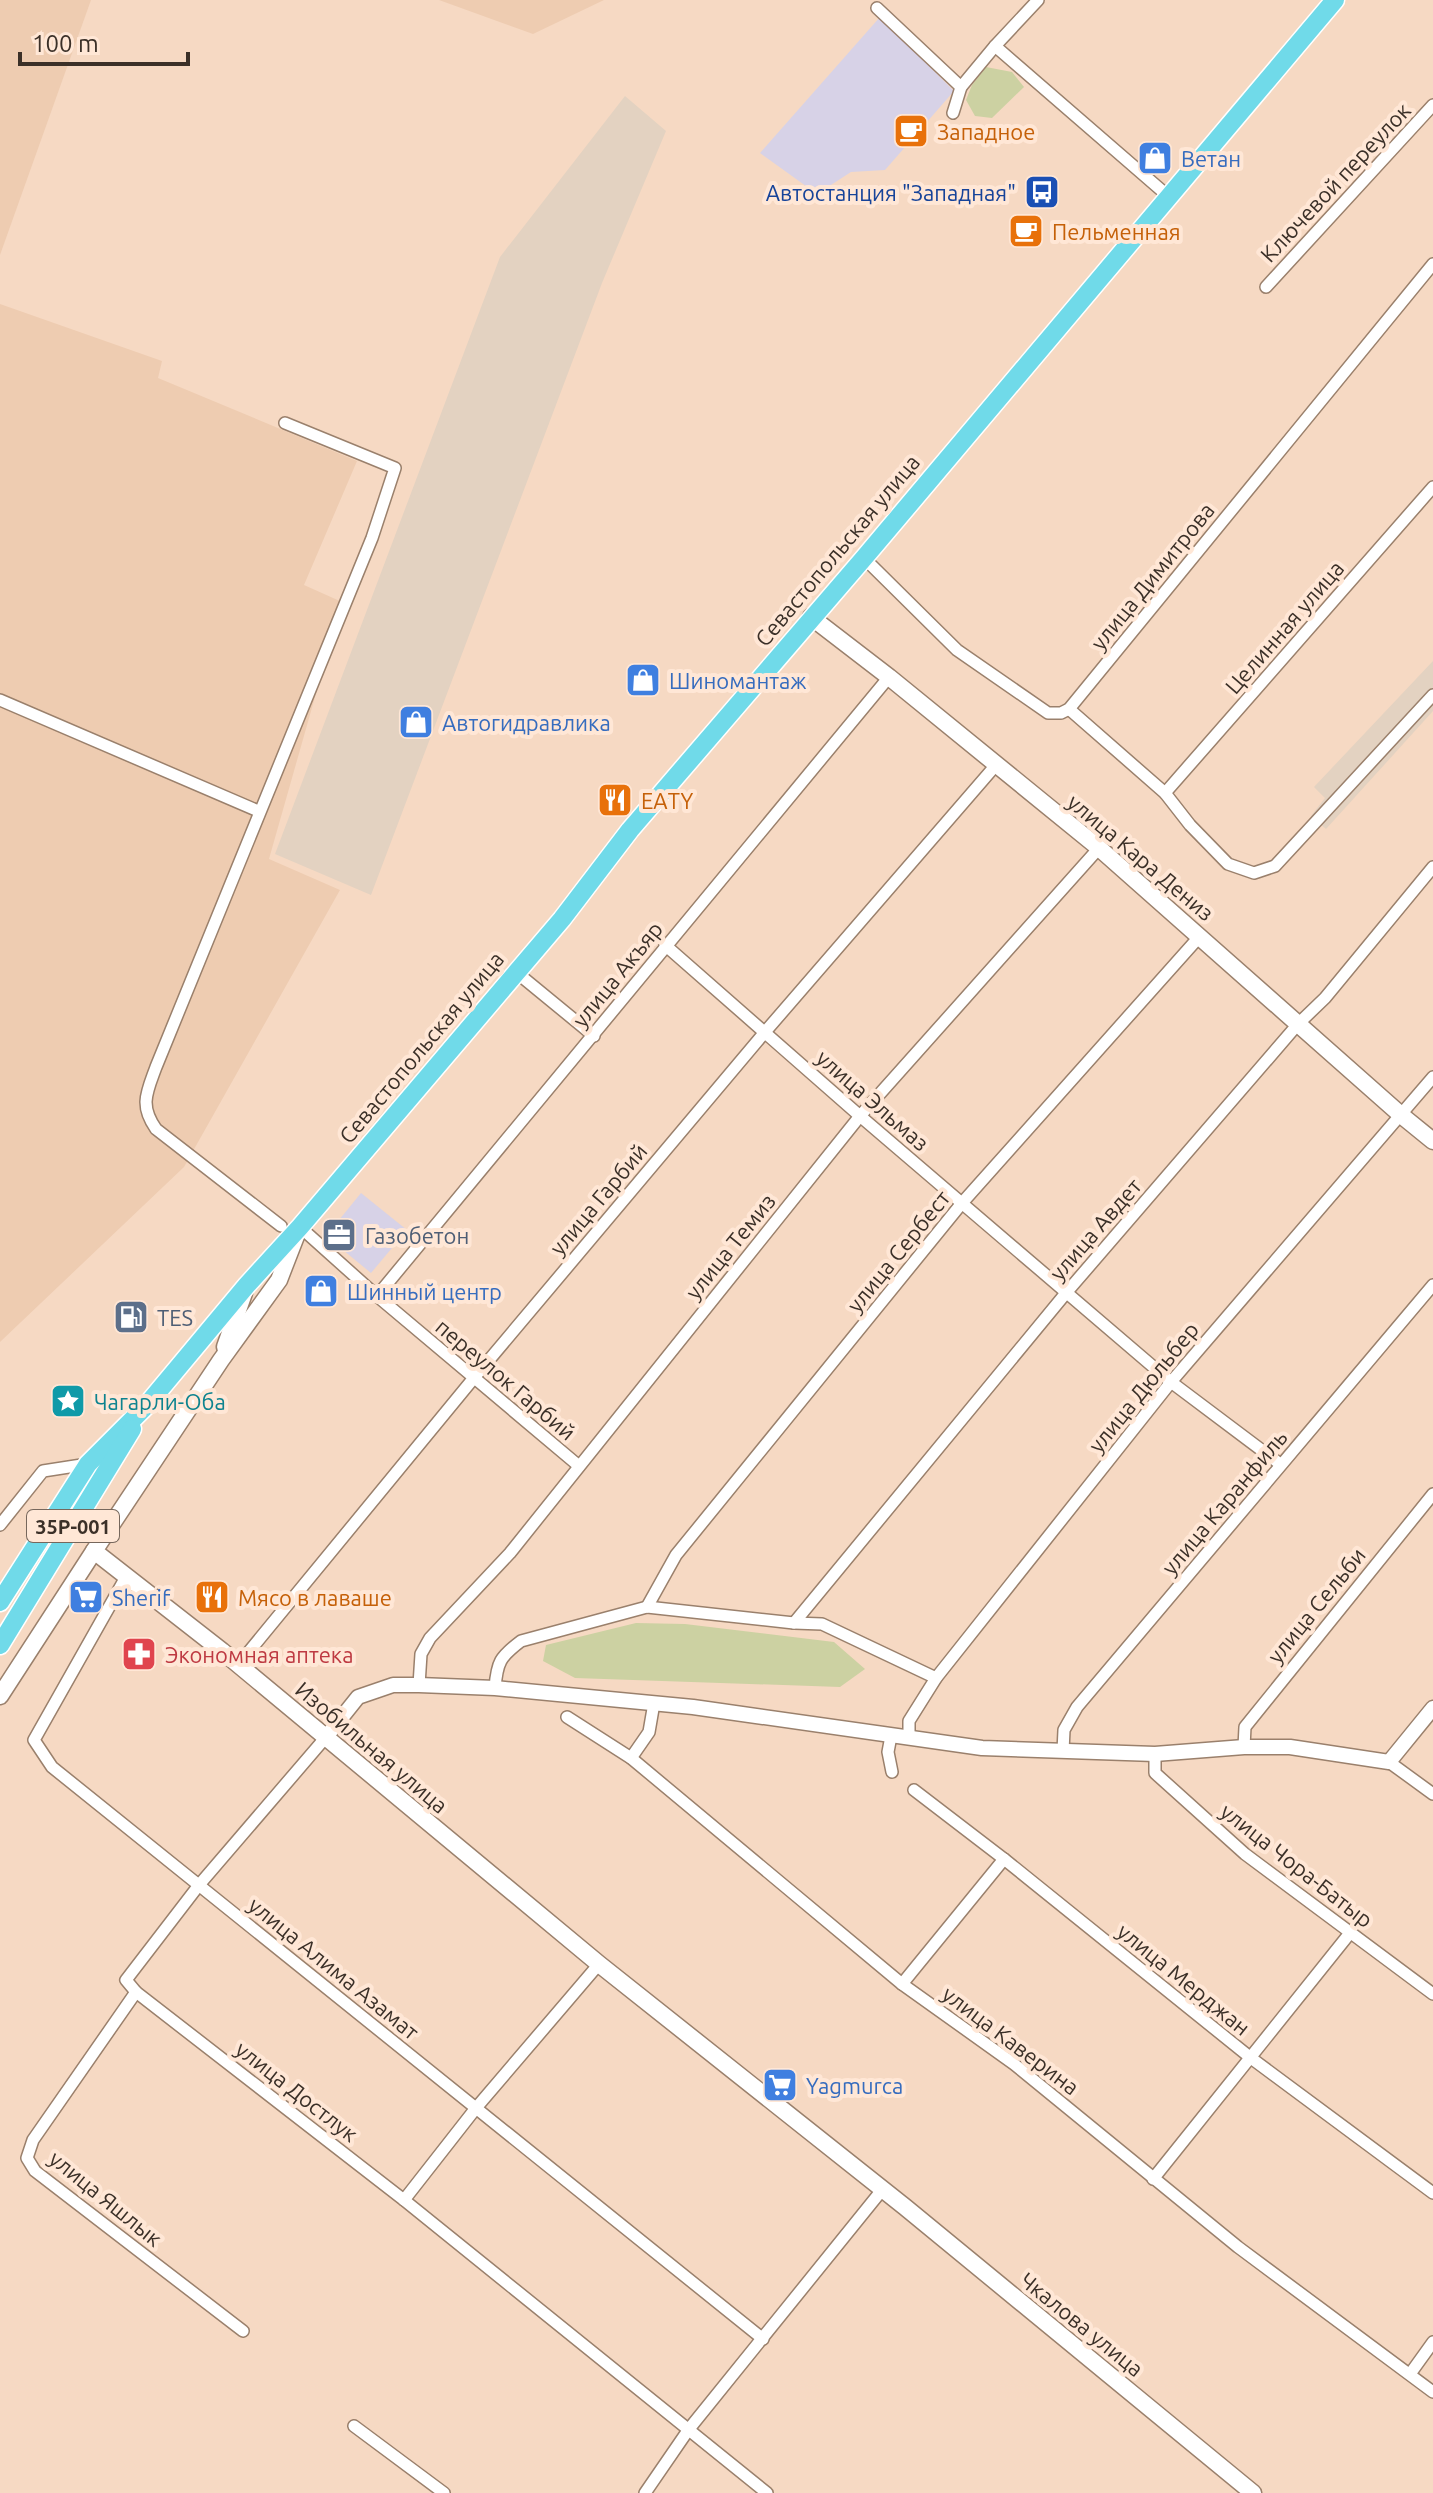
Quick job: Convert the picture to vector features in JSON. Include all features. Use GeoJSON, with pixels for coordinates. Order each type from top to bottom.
{"type":"FeatureCollection","features":[{"type":"Feature","properties":{"kind":"main road","name":"Севастопольская улица"},"geometry":{"type":"LineString","coordinates":[[146,1406],[247,1285],[290,1226],[562,919],[630,830],[1335,0]]}},
{"type":"Feature","properties":{"kind":"main road","name":"улица Кара Дениз"},"geometry":{"type":"LineString","coordinates":[[811,617],[1099,848],[1433,1141]]}},
{"type":"Feature","properties":{"kind":"main road"},"geometry":{"type":"LineString","coordinates":[[0,1696],[121,1509],[279,1280],[290,1226]]}},
{"type":"Feature","properties":{"kind":"main road"},"geometry":{"type":"LineString","coordinates":[[221,1360],[247,1285]]}},
{"type":"Feature","properties":{"kind":"main road","name":"35Р-001"},"geometry":{"type":"LineString","coordinates":[[0,1602],[88,1464],[146,1406]]}},
{"type":"Feature","properties":{"kind":"main road","name":"35Р-001"},"geometry":{"type":"LineString","coordinates":[[0,1645],[146,1406]]}},
{"type":"Feature","properties":{"kind":"main road"},"geometry":{"type":"LineString","coordinates":[[121,1509],[111,1535],[111,1554],[126,1577]]}},
{"type":"Feature","properties":{"kind":"main road","name":"Изобильная улица"},"geometry":{"type":"LineString","coordinates":[[94,1551],[238,1665],[599,1964],[882,2190]]}},
{"type":"Feature","properties":{"kind":"main road"},"geometry":{"type":"LineString","coordinates":[[71,1584],[82,1574],[97,1568],[111,1569],[126,1577]]}},
{"type":"Feature","properties":{"kind":"main road","name":"Чкалова улица"},"geometry":{"type":"LineString","coordinates":[[882,2190],[1253,2493]]}},
{"type":"Feature","properties":{"kind":"street"},"geometry":{"type":"LineString","coordinates":[[953,113],[961,87],[1038,0]]}},
{"type":"Feature","properties":{"kind":"street"},"geometry":{"type":"LineString","coordinates":[[877,8],[961,87]]}},
{"type":"Feature","properties":{"kind":"street"},"geometry":{"type":"LineString","coordinates":[[995,46],[1168,196]]}},
{"type":"Feature","properties":{"kind":"street","name":"Ключевой переулок"},"geometry":{"type":"LineString","coordinates":[[1266,287],[1433,105]]}},
{"type":"Feature","properties":{"kind":"street","name":"улица Димитрова"},"geometry":{"type":"LineString","coordinates":[[1069,709],[1433,264]]}},
{"type":"Feature","properties":{"kind":"street","name":"переулок Гарбий"},"geometry":{"type":"LineString","coordinates":[[285,423],[395,468],[372,538],[156,1067],[145,1099],[147,1117],[156,1129],[290,1226],[377,1296],[579,1466]]}},
{"type":"Feature","properties":{"kind":"street","name":"Целинная улица"},"geometry":{"type":"LineString","coordinates":[[1165,793],[1433,487]]}},
{"type":"Feature","properties":{"kind":"street"},"geometry":{"type":"LineString","coordinates":[[864,558],[957,650],[1048,713],[1061,713],[1069,709],[1165,793],[1190,825],[1228,864],[1254,873],[1275,866],[1433,695]]}},
{"type":"Feature","properties":{"kind":"street","name":"улица Акъяр"},"geometry":{"type":"LineString","coordinates":[[377,1296],[889,677]]}},
{"type":"Feature","properties":{"kind":"street"},"geometry":{"type":"LineString","coordinates":[[0,700],[256,810]]}},
{"type":"Feature","properties":{"kind":"street","name":"улица Гарбий"},"geometry":{"type":"LineString","coordinates":[[238,1665],[765,1032],[996,765]]}},
{"type":"Feature","properties":{"kind":"street","name":"улица Темиз"},"geometry":{"type":"LineString","coordinates":[[419,1685],[421,1654],[430,1638],[510,1553],[860,1116],[1099,848]]}},
{"type":"Feature","properties":{"kind":"street","name":"улица Авдет"},"geometry":{"type":"LineString","coordinates":[[794,1623],[1066,1293],[1298,1024],[1325,998],[1433,867]]}},
{"type":"Feature","properties":{"kind":"street","name":"улица Сербест"},"geometry":{"type":"LineString","coordinates":[[647,1607],[676,1555],[962,1203],[1200,936]]}},
{"type":"Feature","properties":{"kind":"street","name":"улица Эльмаз"},"geometry":{"type":"LineString","coordinates":[[665,945],[1171,1382],[1280,1464]]}},
{"type":"Feature","properties":{"kind":"street"},"geometry":{"type":"LineString","coordinates":[[516,972],[594,1036]]}},
{"type":"Feature","properties":{"kind":"street","name":"улица Дюльбер"},"geometry":{"type":"LineString","coordinates":[[909,1738],[909,1721],[936,1678],[1171,1382],[1433,1077]]}},
{"type":"Feature","properties":{"kind":"street","name":"улица Каранфиль"},"geometry":{"type":"LineString","coordinates":[[1063,1751],[1064,1730],[1077,1707],[1433,1285]]}},
{"type":"Feature","properties":{"kind":"street"},"geometry":{"type":"LineString","coordinates":[[0,1525],[35,1478],[47,1470],[88,1464]]}},
{"type":"Feature","properties":{"kind":"street","name":"улица Сельби"},"geometry":{"type":"LineString","coordinates":[[1244,1747],[1245,1727],[1433,1494]]}},
{"type":"Feature","properties":{"kind":"street","name":"улица Алима Азамат"},"geometry":{"type":"LineString","coordinates":[[126,1577],[34,1740],[52,1767],[763,2339]]}},
{"type":"Feature","properties":{"kind":"street"},"geometry":{"type":"LineString","coordinates":[[495,1688],[497,1667],[504,1654],[521,1641],[647,1607],[822,1624],[936,1678]]}},
{"type":"Feature","properties":{"kind":"street"},"geometry":{"type":"LineString","coordinates":[[136,1992],[126,1980],[199,1885],[358,1697],[393,1685],[495,1688],[654,1703],[982,1748],[1155,1754],[1290,1747],[1389,1762],[1433,1794]]}},
{"type":"Feature","properties":{"kind":"street"},"geometry":{"type":"LineString","coordinates":[[631,1758],[649,1732],[654,1703]]}},
{"type":"Feature","properties":{"kind":"street"},"geometry":{"type":"LineString","coordinates":[[1389,1762],[1433,1708]]}},
{"type":"Feature","properties":{"kind":"street","name":"улица Каверина"},"geometry":{"type":"LineString","coordinates":[[567,1717],[631,1758],[902,1984],[1014,2064],[1238,2247],[1433,2392]]}},
{"type":"Feature","properties":{"kind":"street"},"geometry":{"type":"LineString","coordinates":[[891,1736],[888,1752],[892,1772]]}},
{"type":"Feature","properties":{"kind":"street","name":"улица Чора-Батыр"},"geometry":{"type":"LineString","coordinates":[[1155,1754],[1155,1773],[1245,1854],[1433,1994]]}},
{"type":"Feature","properties":{"kind":"street","name":"улица Мерджан"},"geometry":{"type":"LineString","coordinates":[[914,1790],[1251,2058],[1433,2193]]}},
{"type":"Feature","properties":{"kind":"street"},"geometry":{"type":"LineString","coordinates":[[902,1984],[1004,1859]]}},
{"type":"Feature","properties":{"kind":"street"},"geometry":{"type":"LineString","coordinates":[[1153,2179],[1350,1933]]}},
{"type":"Feature","properties":{"kind":"street"},"geometry":{"type":"LineString","coordinates":[[404,2200],[476,2108],[599,1964]]}},
{"type":"Feature","properties":{"kind":"street","name":"улица Достлук"},"geometry":{"type":"LineString","coordinates":[[136,1992],[404,2200],[767,2493]]}},
{"type":"Feature","properties":{"kind":"street","name":"улица Яшлык"},"geometry":{"type":"LineString","coordinates":[[136,1992],[33,2140],[27,2158],[35,2171],[243,2331]]}},
{"type":"Feature","properties":{"kind":"street"},"geometry":{"type":"LineString","coordinates":[[645,2493],[689,2429],[882,2190]]}},
{"type":"Feature","properties":{"kind":"street"},"geometry":{"type":"LineString","coordinates":[[1410,2374],[1433,2342]]}},
{"type":"Feature","properties":{"kind":"street"},"geometry":{"type":"LineString","coordinates":[[354,2426],[444,2493]]}},
{"type":"Feature","properties":{"kind":"shaded area"},"geometry":{"type":"Polygon","coordinates":[[[0,0],[91,0],[0,255],[0,0]]]}},
{"type":"Feature","properties":{"kind":"shaded area"},"geometry":{"type":"Polygon","coordinates":[[[439,0],[604,0],[533,34],[439,0]]]}},
{"type":"Feature","properties":{"kind":"shaded area"},"geometry":{"type":"Polygon","coordinates":[[[880,17],[954,91],[885,170],[851,172],[817,194],[760,153],[880,17]]]}},
{"type":"Feature","properties":{"kind":"shaded area"},"geometry":{"type":"Polygon","coordinates":[[[625,96],[666,131],[602,283],[371,895],[275,854],[500,257],[625,96]]]}},
{"type":"Feature","properties":{"kind":"shaded area"},"geometry":{"type":"Polygon","coordinates":[[[0,304],[162,361],[158,378],[357,461],[304,585],[342,602],[269,859],[340,890],[184,1167],[0,1342],[0,304]]]}},
{"type":"Feature","properties":{"kind":"shaded area"},"geometry":{"type":"Polygon","coordinates":[[[1433,661],[1433,711],[1326,829],[1311,816],[1325,798],[1314,787],[1433,661]]]}},
{"type":"Feature","properties":{"kind":"shaded area"},"geometry":{"type":"Polygon","coordinates":[[[361,1193],[407,1230],[371,1273],[326,1236],[361,1193]]]}},
{"type":"Feature","properties":{"kind":"green space"},"geometry":{"type":"Polygon","coordinates":[[[986,67],[1012,72],[1024,87],[992,118],[975,116],[966,100],[972,85],[986,67]]]}},
{"type":"Feature","properties":{"kind":"green space"},"geometry":{"type":"Polygon","coordinates":[[[636,1623],[685,1624],[834,1642],[865,1669],[840,1687],[575,1678],[543,1661],[546,1645],[636,1623]]]}},
{"type":"Feature","properties":{"kind":"place","name":"Западное"},"geometry":{"type":"Point","coordinates":[911,131]}},
{"type":"Feature","properties":{"kind":"place","name":"Ветан"},"geometry":{"type":"Point","coordinates":[1155,158]}},
{"type":"Feature","properties":{"kind":"place","name":"Автостанция \"Западная\""},"geometry":{"type":"Point","coordinates":[1042,192]}},
{"type":"Feature","properties":{"kind":"place","name":"Пельменная"},"geometry":{"type":"Point","coordinates":[1026,231]}},
{"type":"Feature","properties":{"kind":"place","name":"Шиномантаж"},"geometry":{"type":"Point","coordinates":[643,680]}},
{"type":"Feature","properties":{"kind":"place","name":"Автогидравлика"},"geometry":{"type":"Point","coordinates":[416,722]}},
{"type":"Feature","properties":{"kind":"place","name":"EАTY"},"geometry":{"type":"Point","coordinates":[615,800]}},
{"type":"Feature","properties":{"kind":"place","name":"Газобетон"},"geometry":{"type":"Point","coordinates":[339,1235]}},
{"type":"Feature","properties":{"kind":"place","name":"Шинный центр"},"geometry":{"type":"Point","coordinates":[321,1291]}},
{"type":"Feature","properties":{"kind":"place","name":"TES"},"geometry":{"type":"Point","coordinates":[131,1317]}},
{"type":"Feature","properties":{"kind":"place","name":"Чагарли-Оба"},"geometry":{"type":"Point","coordinates":[68,1401]}},
{"type":"Feature","properties":{"kind":"place","name":"Sherif"},"geometry":{"type":"Point","coordinates":[86,1597]}},
{"type":"Feature","properties":{"kind":"place","name":"Мясо в лаваше"},"geometry":{"type":"Point","coordinates":[212,1597]}},
{"type":"Feature","properties":{"kind":"place","name":"Экономная аптека"},"geometry":{"type":"Point","coordinates":[139,1654]}},
{"type":"Feature","properties":{"kind":"place","name":"Yagmurca"},"geometry":{"type":"Point","coordinates":[780,2085]}}]}
